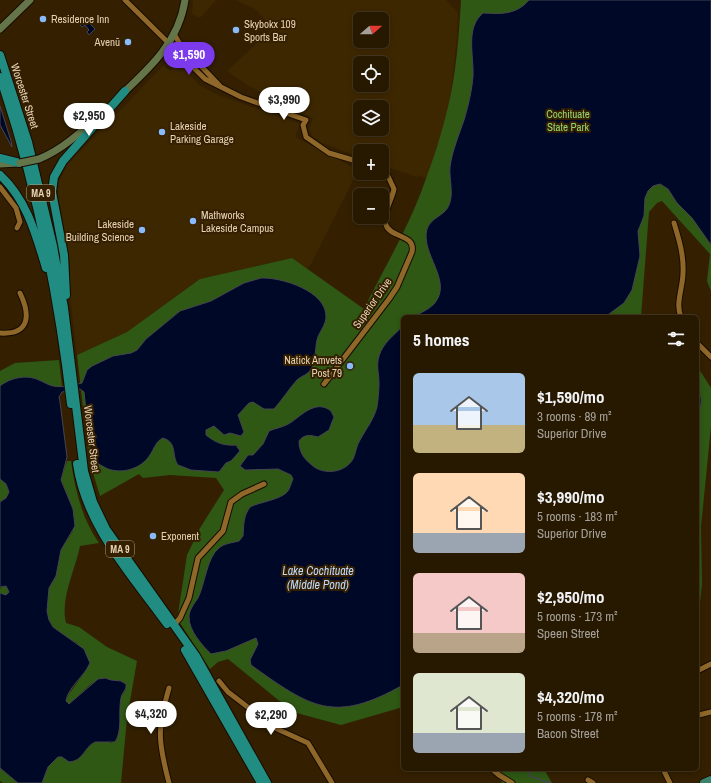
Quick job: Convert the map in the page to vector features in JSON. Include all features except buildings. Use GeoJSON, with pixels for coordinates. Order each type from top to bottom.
{"type":"FeatureCollection","features":[{"type":"Feature","properties":{"kind":"highway","name":"Worcester Street"},"geometry":{"type":"LineString","coordinates":[[0,55],[23,126],[42,194],[57,264],[68,334],[79,476],[85,498],[94,519],[187,653],[260,783]]}},
{"type":"Feature","properties":{"kind":"highway","name":"Worcester Street"},"geometry":{"type":"LineString","coordinates":[[0,77],[32,185],[58,307],[71,383]]}},
{"type":"Feature","properties":{"kind":"highway"},"geometry":{"type":"LineString","coordinates":[[68,334],[65,263],[53,197],[53,181],[63,161],[124,91]]}},
{"type":"Feature","properties":{"kind":"highway"},"geometry":{"type":"LineString","coordinates":[[0,158],[20,163]]}},
{"type":"Feature","properties":{"kind":"highway"},"geometry":{"type":"LineString","coordinates":[[0,175],[18,196],[28,215],[58,307]]}},
{"type":"Feature","properties":{"kind":"highway","name":"Worcester Street"},"geometry":{"type":"LineString","coordinates":[[72,394],[84,471],[95,509],[108,532],[204,670],[267,783]]}},
{"type":"Feature","properties":{"kind":"main road"},"geometry":{"type":"LineString","coordinates":[[0,29],[30,0]]}},
{"type":"Feature","properties":{"kind":"main road"},"geometry":{"type":"LineString","coordinates":[[0,164],[20,163],[39,159],[52,153],[73,139],[156,61],[174,34],[181,17],[185,0]]}},
{"type":"Feature","properties":{"kind":"main road"},"geometry":{"type":"LineString","coordinates":[[704,783],[711,780]]}},
{"type":"Feature","properties":{"kind":"street"},"geometry":{"type":"LineString","coordinates":[[125,0],[202,77],[241,97],[306,120],[303,125],[306,137],[329,153],[353,160]]}},
{"type":"Feature","properties":{"kind":"street"},"geometry":{"type":"LineString","coordinates":[[174,34],[180,44],[224,89]]}},
{"type":"Feature","properties":{"kind":"street","name":"Superior Drive"},"geometry":{"type":"LineString","coordinates":[[324,384],[393,293],[412,252],[412,246],[408,239],[388,230],[386,226],[385,216],[394,189],[389,178]]}},
{"type":"Feature","properties":{"kind":"street"},"geometry":{"type":"LineString","coordinates":[[0,187],[18,212],[20,222],[17,228]]}},
{"type":"Feature","properties":{"kind":"street"},"geometry":{"type":"LineString","coordinates":[[674,224],[682,251],[683,266],[679,307],[681,315]]}},
{"type":"Feature","properties":{"kind":"street"},"geometry":{"type":"LineString","coordinates":[[0,333],[14,332],[24,324],[27,312],[20,292]]}},
{"type":"Feature","properties":{"kind":"street"},"geometry":{"type":"LineString","coordinates":[[699,345],[711,357]]}},
{"type":"Feature","properties":{"kind":"street"},"geometry":{"type":"LineString","coordinates":[[174,625],[180,618],[189,598],[198,558],[223,531],[232,502],[242,494],[264,484]]}},
{"type":"Feature","properties":{"kind":"street"},"geometry":{"type":"LineString","coordinates":[[699,670],[711,664]]}},
{"type":"Feature","properties":{"kind":"street"},"geometry":{"type":"LineString","coordinates":[[219,681],[228,692],[275,728],[308,743],[332,783]]}},
{"type":"Feature","properties":{"kind":"street"},"geometry":{"type":"LineString","coordinates":[[169,688],[159,732],[160,750],[169,783]]}},
{"type":"Feature","properties":{"kind":"street"},"geometry":{"type":"LineString","coordinates":[[699,715],[711,712]]}},
{"type":"Feature","properties":{"kind":"street"},"geometry":{"type":"LineString","coordinates":[[494,771],[512,783]]}},
{"type":"Feature","properties":{"kind":"street"},"geometry":{"type":"LineString","coordinates":[[664,771],[670,783]]}},
{"type":"Feature","properties":{"kind":"street"},"geometry":{"type":"LineString","coordinates":[[588,780],[593,783]]}},
{"type":"Feature","properties":{"kind":"shaded area"},"geometry":{"type":"Polygon","coordinates":[[[193,0],[216,0],[200,18],[192,14],[193,0]]]}},
{"type":"Feature","properties":{"kind":"shaded area"},"geometry":{"type":"Polygon","coordinates":[[[236,0],[446,0],[458,12],[457,36],[450,102],[442,137],[429,179],[418,175],[417,177],[389,167],[389,144],[353,144],[353,154],[322,143],[313,137],[309,129],[313,118],[247,85],[227,71],[273,28],[255,9],[236,0]]]}},
{"type":"Feature","properties":{"kind":"shaded area","name":"Mathworks Lakeside Campus"},"geometry":{"type":"Polygon","coordinates":[[[179,63],[199,85],[218,95],[300,124],[295,137],[353,167],[353,180],[311,264],[307,269],[292,258],[200,279],[127,332],[77,355],[70,297],[70,263],[58,194],[59,181],[68,164],[164,65],[170,71],[179,63]]]}},
{"type":"Feature","properties":{"kind":"green space","name":"Cochituate State Park"},"geometry":{"type":"Polygon","coordinates":[[[461,0],[711,0],[711,291],[707,281],[710,254],[662,201],[657,203],[649,212],[641,315],[401,315],[401,708],[341,725],[293,712],[228,659],[218,662],[210,669],[176,617],[178,614],[187,555],[200,528],[224,490],[216,478],[170,475],[143,478],[139,474],[100,496],[89,460],[77,355],[127,332],[200,279],[292,258],[364,309],[411,216],[437,148],[453,84],[461,0]]]}},
{"type":"Feature","properties":{"kind":"green space"},"geometry":{"type":"Polygon","coordinates":[[[59,360],[62,387],[52,386],[45,383],[4,383],[0,386],[0,371],[15,363],[59,360]]]}},
{"type":"Feature","properties":{"kind":"green space"},"geometry":{"type":"Polygon","coordinates":[[[699,369],[711,388],[711,426],[701,527],[702,584],[699,604],[699,369]]]}},
{"type":"Feature","properties":{"kind":"green space"},"geometry":{"type":"Polygon","coordinates":[[[67,461],[71,461],[80,504],[88,524],[99,543],[80,546],[66,594],[66,623],[79,627],[107,647],[137,661],[127,718],[121,783],[42,783],[48,767],[58,757],[62,757],[64,759],[84,754],[95,742],[102,741],[111,743],[117,740],[121,697],[126,689],[121,681],[105,678],[91,684],[69,704],[66,701],[69,694],[87,669],[77,643],[57,632],[49,620],[47,611],[49,588],[56,576],[61,550],[73,531],[73,509],[61,480],[67,461]]]}},
{"type":"Feature","properties":{"kind":"green space"},"geometry":{"type":"Polygon","coordinates":[[[0,479],[6,483],[9,492],[6,498],[0,502],[0,479]]]}},
{"type":"Feature","properties":{"kind":"green space"},"geometry":{"type":"Polygon","coordinates":[[[4,586],[9,591],[4,596],[-1,591],[4,586]]]}},
{"type":"Feature","properties":{"kind":"green space"},"geometry":{"type":"Polygon","coordinates":[[[0,768],[18,783],[3,783],[0,781],[0,768]]]}},
{"type":"Feature","properties":{"kind":"green space"},"geometry":{"type":"Polygon","coordinates":[[[499,771],[545,771],[552,783],[502,783],[499,771]]]}},
{"type":"Feature","properties":{"kind":"water"},"geometry":{"type":"Polygon","coordinates":[[[529,0],[711,0],[711,245],[692,218],[677,203],[668,189],[660,184],[653,186],[648,191],[645,198],[644,216],[638,231],[640,256],[632,290],[624,303],[608,315],[417,315],[432,306],[439,295],[439,277],[428,248],[426,238],[427,229],[432,222],[447,209],[450,201],[451,161],[471,93],[473,76],[472,34],[474,26],[477,19],[483,13],[496,14],[508,12],[524,5],[529,0]]]}},
{"type":"Feature","properties":{"kind":"water"},"geometry":{"type":"Polygon","coordinates":[[[86,20],[95,29],[89,35],[87,32],[89,30],[85,25],[82,27],[80,25],[86,20]]]}},
{"type":"Feature","properties":{"kind":"water"},"geometry":{"type":"Polygon","coordinates":[[[0,106],[11,141],[12,147],[0,125],[0,106]]]}},
{"type":"Feature","properties":{"kind":"water"},"geometry":{"type":"Polygon","coordinates":[[[261,278],[270,278],[291,283],[311,293],[319,300],[324,308],[326,320],[317,340],[313,366],[308,373],[297,380],[274,409],[264,409],[253,402],[249,403],[238,415],[244,432],[241,436],[230,433],[224,435],[214,426],[206,430],[206,435],[213,440],[228,445],[236,445],[240,451],[231,461],[226,463],[219,472],[191,470],[178,465],[171,443],[163,438],[157,443],[146,460],[137,467],[120,471],[108,469],[96,462],[91,456],[84,392],[80,389],[62,392],[59,397],[67,457],[61,480],[73,509],[75,526],[61,550],[56,576],[49,588],[47,611],[49,620],[53,627],[84,649],[90,663],[70,691],[66,701],[69,704],[98,679],[105,678],[121,681],[126,684],[126,686],[120,703],[120,726],[115,742],[95,742],[81,757],[74,761],[69,762],[62,757],[58,757],[48,767],[42,783],[18,783],[0,768],[0,593],[6,595],[9,592],[6,586],[0,587],[0,502],[6,498],[9,492],[6,484],[0,479],[0,386],[13,379],[24,377],[34,378],[57,387],[82,383],[87,370],[92,366],[113,356],[131,353],[137,350],[146,339],[180,311],[211,301],[244,283],[261,278]]]}},
{"type":"Feature","properties":{"kind":"water","name":"Lake Cochituate (Middle Pond)"},"geometry":{"type":"Polygon","coordinates":[[[401,328],[401,686],[379,697],[359,704],[340,707],[324,706],[307,701],[290,692],[251,665],[250,660],[258,644],[256,638],[226,651],[211,654],[200,642],[191,627],[189,614],[198,598],[209,564],[215,552],[224,545],[239,541],[243,536],[245,517],[250,507],[280,497],[289,490],[293,479],[291,475],[278,469],[245,470],[240,466],[248,455],[253,455],[263,444],[269,431],[288,424],[315,407],[320,407],[331,411],[334,417],[329,430],[318,437],[307,436],[303,437],[299,441],[300,449],[303,455],[313,466],[323,471],[340,470],[349,464],[353,459],[359,442],[376,411],[379,386],[378,360],[386,343],[401,328]]]}},
{"type":"Feature","properties":{"kind":"water"},"geometry":{"type":"Polygon","coordinates":[[[699,393],[701,397],[699,413],[699,393]]]}},
{"type":"Feature","properties":{"kind":"waterway"},"geometry":{"type":"LineString","coordinates":[[528,771],[530,776],[550,783]]}},
{"type":"Feature","properties":{"kind":"place","name":"Residence Inn"},"geometry":{"type":"Point","coordinates":[43,19]}},
{"type":"Feature","properties":{"kind":"place","name":"Skybokx 109 Sports Bar"},"geometry":{"type":"Point","coordinates":[236,30]}},
{"type":"Feature","properties":{"kind":"place","name":"Avenū"},"geometry":{"type":"Point","coordinates":[128,42]}},
{"type":"Feature","properties":{"kind":"place","name":"Lakeside Parking Garage"},"geometry":{"type":"Point","coordinates":[162,132]}},
{"type":"Feature","properties":{"kind":"place","name":"Mathworks Lakeside Campus"},"geometry":{"type":"Point","coordinates":[193,221]}},
{"type":"Feature","properties":{"kind":"place","name":"Lakeside Building Science"},"geometry":{"type":"Point","coordinates":[142,230]}},
{"type":"Feature","properties":{"kind":"place","name":"Natick Amvets Post 79"},"geometry":{"type":"Point","coordinates":[350,366]}},
{"type":"Feature","properties":{"kind":"place","name":"Exponent"},"geometry":{"type":"Point","coordinates":[153,536]}}]}
